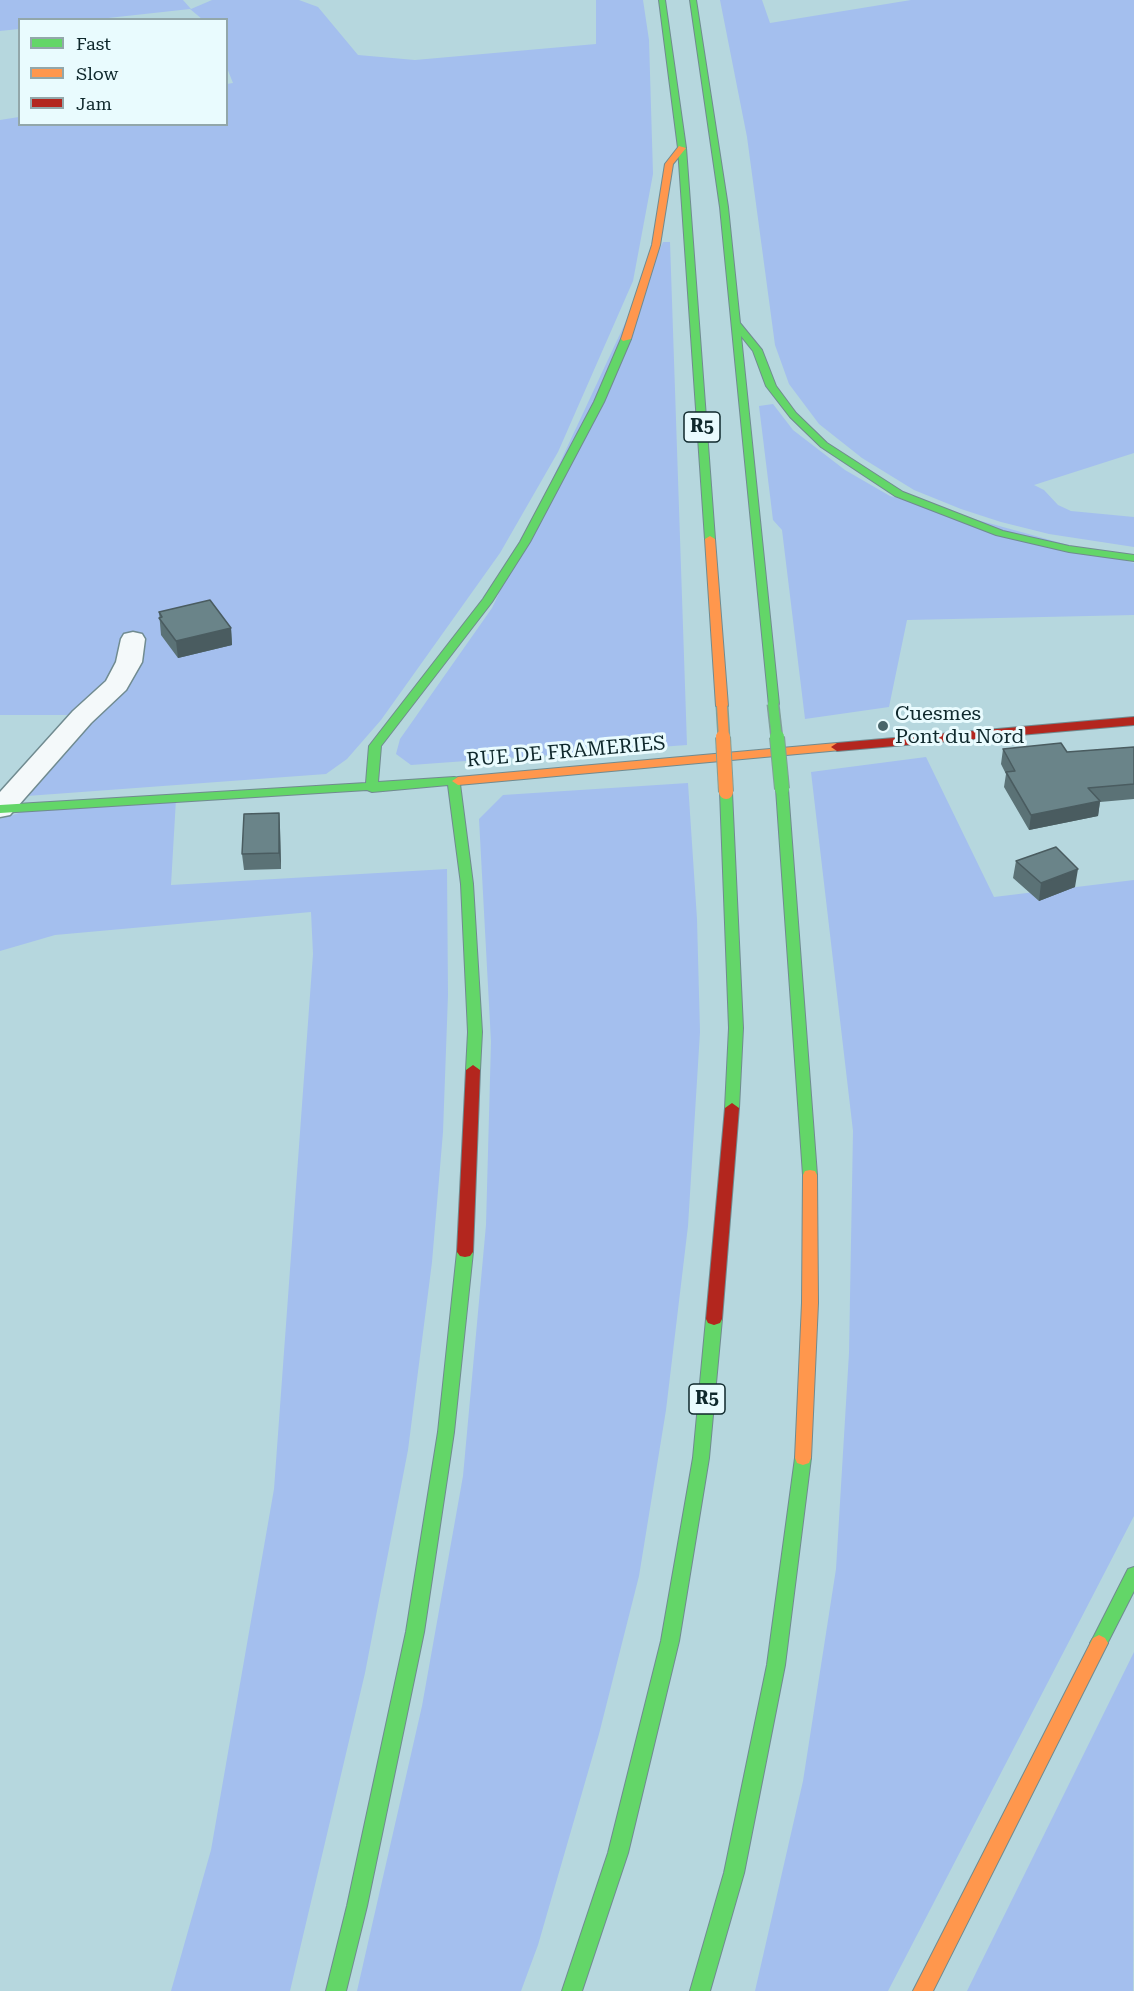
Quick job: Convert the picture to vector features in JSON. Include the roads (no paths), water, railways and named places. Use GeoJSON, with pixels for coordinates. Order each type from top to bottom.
{"type":"FeatureCollection","features":[{"type":"Feature","properties":{"kind":"main road","name":"R5"},"geometry":{"type":"LineString","coordinates":[[572,1991],[618,1853],[670,1641],[701,1458],[730,1152],[736,1028],[722,705],[682,148],[662,0]]}},
{"type":"Feature","properties":{"kind":"main road","name":"R5"},"geometry":{"type":"LineString","coordinates":[[693,0],[717,149],[782,789],[810,1161],[810,1303],[802,1474],[776,1665],[734,1873],[700,1991]]}},
{"type":"Feature","properties":{"kind":"main road"},"geometry":{"type":"LineString","coordinates":[[372,788],[375,746],[494,590],[525,542],[599,402],[624,344],[656,245],[669,164],[682,148]]}},
{"type":"Feature","properties":{"kind":"main road"},"geometry":{"type":"LineString","coordinates":[[735,323],[757,350],[771,386],[793,415],[824,445],[866,474],[943,513],[1000,533],[1069,549],[1134,558]]}},
{"type":"Feature","properties":{"kind":"main road","name":"RUE DE FRAMERIES"},"geometry":{"type":"LineString","coordinates":[[0,809],[372,788],[1134,721]]}},
{"type":"Feature","properties":{"kind":"main road"},"geometry":{"type":"LineString","coordinates":[[336,1991],[357,1906],[416,1632],[446,1432],[465,1255],[475,1032],[467,884],[454,781]]}},
{"type":"Feature","properties":{"kind":"main road"},"geometry":{"type":"LineString","coordinates":[[923,1991],[1134,1574]]}},
{"type":"Feature","properties":{"kind":"street"},"geometry":{"type":"LineString","coordinates":[[0,809],[81,717],[117,685],[129,662],[133,639]]}},
{"type":"Feature","properties":{"kind":"place","name":"Cuesmes Pont du Nord"},"geometry":{"type":"Point","coordinates":[883,726]}}]}
